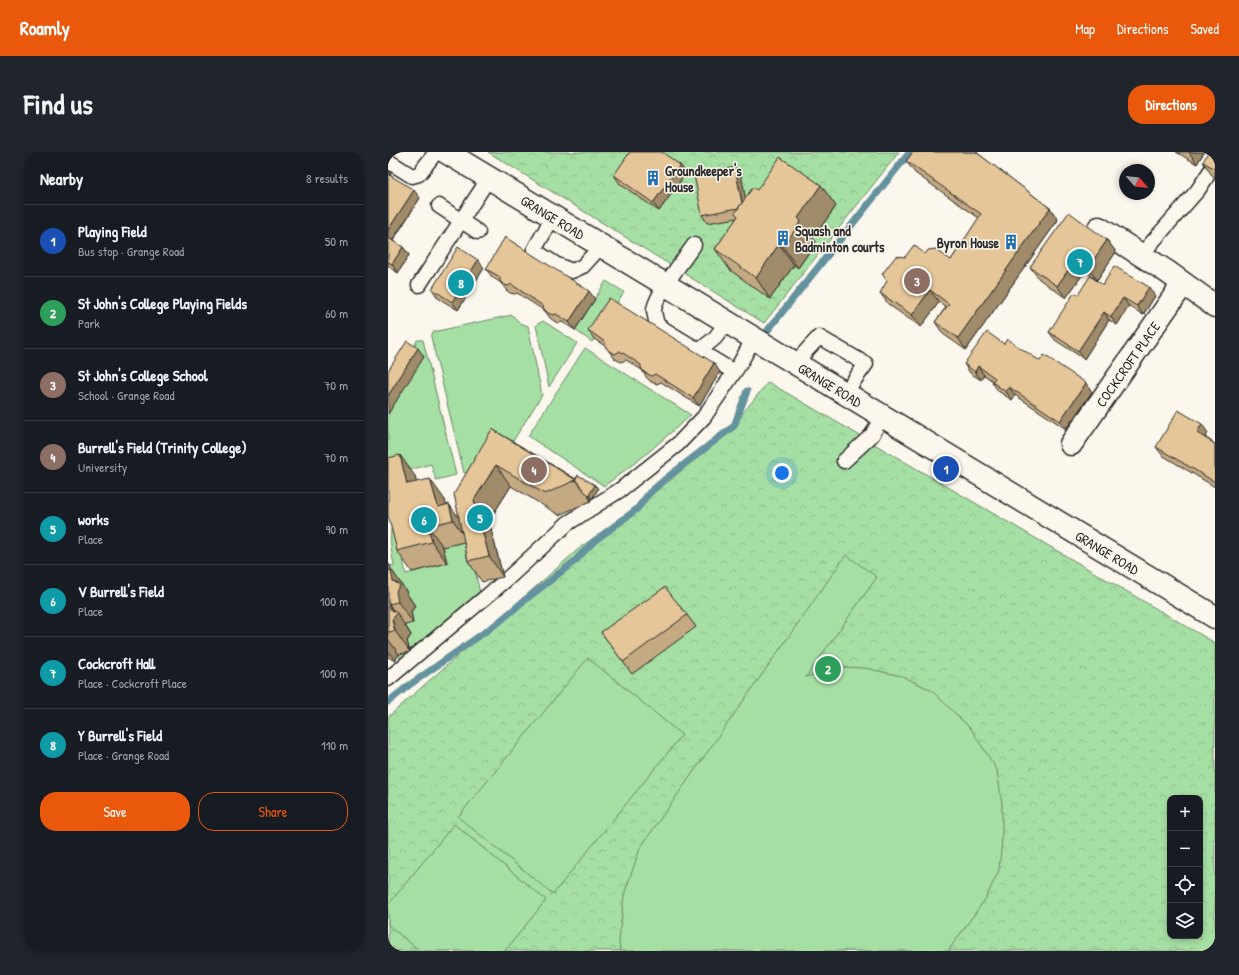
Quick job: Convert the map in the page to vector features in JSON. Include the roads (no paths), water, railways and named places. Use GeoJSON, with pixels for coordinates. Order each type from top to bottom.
{"type":"FeatureCollection","features":[{"type":"Feature","properties":{"kind":"street","name":"GRANGE ROAD"},"geometry":{"type":"LineString","coordinates":[[446,152],[1215,616]]}},
{"type":"Feature","properties":{"kind":"street"},"geometry":{"type":"LineString","coordinates":[[1099,228],[1215,306]]}},
{"type":"Feature","properties":{"kind":"street","name":"COCKCROFT PLACE"},"geometry":{"type":"LineString","coordinates":[[1071,444],[1183,284]]}},
{"type":"Feature","properties":{"kind":"lane"},"geometry":{"type":"LineString","coordinates":[[388,162],[412,176],[419,174],[436,152]]}},
{"type":"Feature","properties":{"kind":"lane"},"geometry":{"type":"LineString","coordinates":[[1141,255],[1198,190],[1215,164]]}},
{"type":"Feature","properties":{"kind":"lane"},"geometry":{"type":"LineString","coordinates":[[419,286],[489,178]]}},
{"type":"Feature","properties":{"kind":"lane"},"geometry":{"type":"LineString","coordinates":[[439,206],[478,232]]}},
{"type":"Feature","properties":{"kind":"lane"},"geometry":{"type":"LineString","coordinates":[[553,216],[534,250],[557,265],[572,271],[583,266],[601,246]]}},
{"type":"Feature","properties":{"kind":"lane"},"geometry":{"type":"LineString","coordinates":[[694,245],[656,302],[654,311],[656,325],[734,372]]}},
{"type":"Feature","properties":{"kind":"lane"},"geometry":{"type":"LineString","coordinates":[[699,351],[715,338],[727,322]]}},
{"type":"Feature","properties":{"kind":"lane"},"geometry":{"type":"LineString","coordinates":[[795,363],[819,337],[866,364],[845,393]]}},
{"type":"Feature","properties":{"kind":"lane"},"geometry":{"type":"LineString","coordinates":[[388,679],[506,580],[568,523],[620,490],[678,444],[704,417],[734,372],[754,338]]}},
{"type":"Feature","properties":{"kind":"lane"},"geometry":{"type":"LineString","coordinates":[[844,461],[872,435],[882,416]]}},
{"type":"Feature","properties":{"kind":"waterway"},"geometry":{"type":"LineString","coordinates":[[768,330],[910,152]]}},
{"type":"Feature","properties":{"kind":"waterway"},"geometry":{"type":"LineString","coordinates":[[388,702],[408,686],[499,622],[575,561],[593,542],[637,509],[649,493],[669,476],[734,426],[747,391]]}},
{"type":"Feature","properties":{"kind":"place","name":"Groundkeeper's House"},"geometry":{"type":"Point","coordinates":[653,178]}},
{"type":"Feature","properties":{"kind":"place","name":"Squash and Badminton courts"},"geometry":{"type":"Point","coordinates":[783,238]}},
{"type":"Feature","properties":{"kind":"place","name":"Byron House"},"geometry":{"type":"Point","coordinates":[1011,242]}},
{"type":"Feature","properties":{"kind":"place","name":"Cockcroft Hall"},"geometry":{"type":"Point","coordinates":[1080,262]}},
{"type":"Feature","properties":{"kind":"place","name":"St John's College School"},"geometry":{"type":"Point","coordinates":[917,281]}},
{"type":"Feature","properties":{"kind":"place","name":"Y Burrell's Field"},"geometry":{"type":"Point","coordinates":[461,283]}},
{"type":"Feature","properties":{"kind":"place","name":"Playing Field"},"geometry":{"type":"Point","coordinates":[946,469]}},
{"type":"Feature","properties":{"kind":"place","name":"Burrell's Field (Trinity College)"},"geometry":{"type":"Point","coordinates":[534,470]}},
{"type":"Feature","properties":{"kind":"place","name":"works"},"geometry":{"type":"Point","coordinates":[480,518]}},
{"type":"Feature","properties":{"kind":"place","name":"V Burrell's Field"},"geometry":{"type":"Point","coordinates":[424,520]}},
{"type":"Feature","properties":{"kind":"place","name":"St John's College Playing Fields"},"geometry":{"type":"Point","coordinates":[828,669]}}]}
